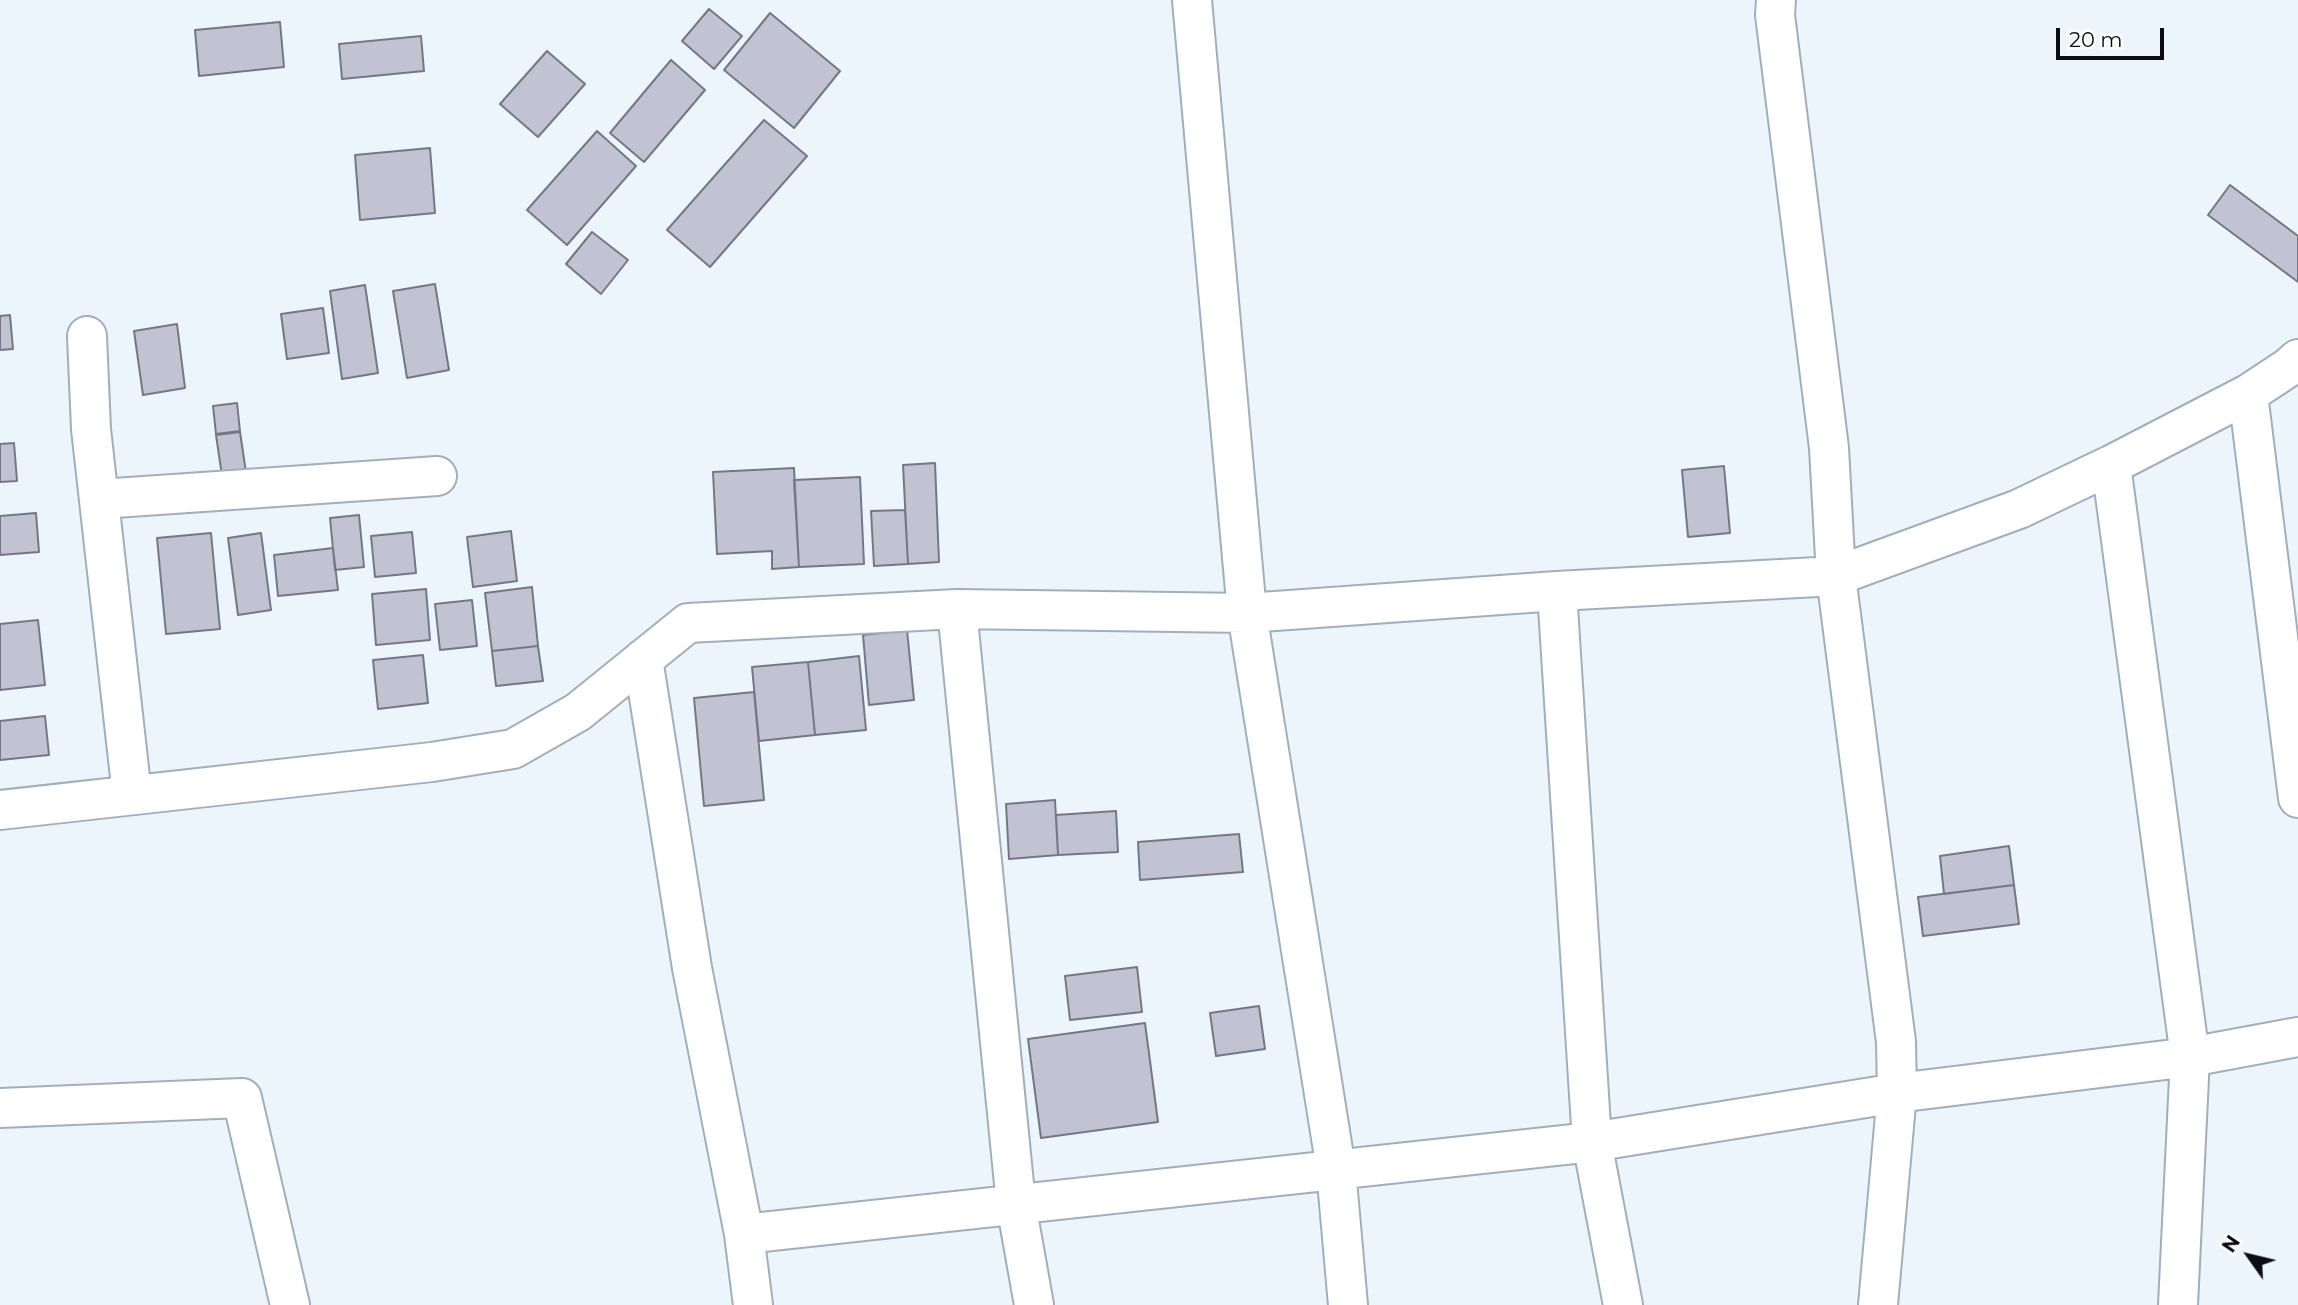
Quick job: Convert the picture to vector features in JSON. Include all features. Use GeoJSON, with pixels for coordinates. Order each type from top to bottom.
{"type":"FeatureCollection","features":[{"type":"Feature","properties":{"kind":"street"},"geometry":{"type":"LineString","coordinates":[[1192,0],[1247,613],[1336,1169],[1348,1305]]}},
{"type":"Feature","properties":{"kind":"street"},"geometry":{"type":"LineString","coordinates":[[1776,0],[1775,15],[1829,447],[1836,576],[1896,1042],[1897,1093],[1878,1305]]}},
{"type":"Feature","properties":{"kind":"street"},"geometry":{"type":"LineString","coordinates":[[87,337],[91,429],[132,795]]}},
{"type":"Feature","properties":{"kind":"street"},"geometry":{"type":"LineString","coordinates":[[0,810],[432,762],[513,750],[578,712],[688,623],[957,609],[1247,613],[1557,591],[1836,576],[2019,509],[2248,394],[2289,368],[2298,359]]}},
{"type":"Feature","properties":{"kind":"street"},"geometry":{"type":"LineString","coordinates":[[2248,394],[2298,798]]}},
{"type":"Feature","properties":{"kind":"street"},"geometry":{"type":"LineString","coordinates":[[2111,465],[2190,1057],[2178,1305]]}},
{"type":"Feature","properties":{"kind":"street"},"geometry":{"type":"LineString","coordinates":[[100,499],[437,476]]}},
{"type":"Feature","properties":{"kind":"street"},"geometry":{"type":"LineString","coordinates":[[1557,591],[1592,1142],[1623,1305]]}},
{"type":"Feature","properties":{"kind":"street"},"geometry":{"type":"LineString","coordinates":[[957,609],[1016,1204],[1034,1305]]}},
{"type":"Feature","properties":{"kind":"street"},"geometry":{"type":"LineString","coordinates":[[643,659],[692,968],[744,1234],[753,1305]]}},
{"type":"Feature","properties":{"kind":"street"},"geometry":{"type":"LineString","coordinates":[[744,1234],[1592,1142],[1897,1093],[2190,1057],[2298,1037]]}},
{"type":"Feature","properties":{"kind":"street"},"geometry":{"type":"LineString","coordinates":[[0,1108],[242,1098],[290,1305]]}},
{"type":"Feature","properties":{"kind":"building"},"geometry":{"type":"Polygon","coordinates":[[[709,9],[742,36],[714,69],[682,41],[709,9]]]}},
{"type":"Feature","properties":{"kind":"building"},"geometry":{"type":"Polygon","coordinates":[[[770,13],[840,71],[794,128],[724,70],[770,13]]]}},
{"type":"Feature","properties":{"kind":"building"},"geometry":{"type":"Polygon","coordinates":[[[280,22],[284,67],[199,76],[195,30],[280,22]]]}},
{"type":"Feature","properties":{"kind":"building"},"geometry":{"type":"Polygon","coordinates":[[[421,36],[424,71],[342,79],[339,44],[421,36]]]}},
{"type":"Feature","properties":{"kind":"building"},"geometry":{"type":"Polygon","coordinates":[[[547,51],[585,84],[538,137],[500,104],[547,51]]]}},
{"type":"Feature","properties":{"kind":"building"},"geometry":{"type":"Polygon","coordinates":[[[671,60],[705,90],[644,162],[610,133],[671,60]]]}},
{"type":"Feature","properties":{"kind":"building"},"geometry":{"type":"Polygon","coordinates":[[[764,120],[807,156],[710,267],[667,230],[764,120]]]}},
{"type":"Feature","properties":{"kind":"building"},"geometry":{"type":"Polygon","coordinates":[[[597,131],[636,166],[567,245],[527,210],[597,131]]]}},
{"type":"Feature","properties":{"kind":"building"},"geometry":{"type":"Polygon","coordinates":[[[430,148],[435,213],[360,220],[355,155],[430,148]]]}},
{"type":"Feature","properties":{"kind":"building"},"geometry":{"type":"Polygon","coordinates":[[[2230,185],[2298,236],[2298,282],[2208,215],[2230,185]]]}},
{"type":"Feature","properties":{"kind":"building"},"geometry":{"type":"Polygon","coordinates":[[[592,232],[628,260],[601,294],[566,264],[592,232]]]}},
{"type":"Feature","properties":{"kind":"building"},"geometry":{"type":"Polygon","coordinates":[[[435,284],[449,370],[407,378],[393,291],[435,284]]]}},
{"type":"Feature","properties":{"kind":"building"},"geometry":{"type":"Polygon","coordinates":[[[365,285],[378,373],[342,379],[330,291],[365,285]]]}},
{"type":"Feature","properties":{"kind":"building"},"geometry":{"type":"Polygon","coordinates":[[[323,308],[329,353],[287,359],[281,314],[323,308]]]}},
{"type":"Feature","properties":{"kind":"building"},"geometry":{"type":"Polygon","coordinates":[[[10,315],[13,349],[0,350],[0,316],[10,315]]]}},
{"type":"Feature","properties":{"kind":"building"},"geometry":{"type":"Polygon","coordinates":[[[177,324],[185,388],[143,395],[134,331],[177,324]]]}},
{"type":"Feature","properties":{"kind":"building"},"geometry":{"type":"Polygon","coordinates":[[[237,403],[240,431],[216,434],[213,406],[237,403]]]}},
{"type":"Feature","properties":{"kind":"building"},"geometry":{"type":"Polygon","coordinates":[[[240,432],[248,486],[224,489],[216,435],[240,432]]]}},
{"type":"Feature","properties":{"kind":"building"},"geometry":{"type":"Polygon","coordinates":[[[14,443],[17,481],[0,482],[0,444],[14,443]]]}},
{"type":"Feature","properties":{"kind":"building"},"geometry":{"type":"Polygon","coordinates":[[[935,463],[939,562],[908,564],[903,465],[935,463]]]}},
{"type":"Feature","properties":{"kind":"building"},"geometry":{"type":"Polygon","coordinates":[[[1724,466],[1730,533],[1688,537],[1682,470],[1724,466]]]}},
{"type":"Feature","properties":{"kind":"building"},"geometry":{"type":"Polygon","coordinates":[[[794,468],[799,567],[772,569],[772,551],[717,554],[713,472],[794,468]]]}},
{"type":"Feature","properties":{"kind":"building"},"geometry":{"type":"Polygon","coordinates":[[[860,477],[864,564],[799,567],[794,480],[860,477]]]}},
{"type":"Feature","properties":{"kind":"building"},"geometry":{"type":"Polygon","coordinates":[[[905,510],[908,564],[874,566],[871,511],[905,510]]]}},
{"type":"Feature","properties":{"kind":"building"},"geometry":{"type":"Polygon","coordinates":[[[36,513],[39,552],[0,555],[0,516],[36,513]]]}},
{"type":"Feature","properties":{"kind":"building"},"geometry":{"type":"Polygon","coordinates":[[[359,515],[364,567],[335,570],[330,518],[359,515]]]}},
{"type":"Feature","properties":{"kind":"building"},"geometry":{"type":"Polygon","coordinates":[[[511,531],[517,581],[473,587],[467,537],[511,531]]]}},
{"type":"Feature","properties":{"kind":"building"},"geometry":{"type":"Polygon","coordinates":[[[412,532],[416,573],[375,577],[371,536],[412,532]]]}},
{"type":"Feature","properties":{"kind":"building"},"geometry":{"type":"Polygon","coordinates":[[[211,533],[220,629],[166,634],[157,538],[211,533]]]}},
{"type":"Feature","properties":{"kind":"building"},"geometry":{"type":"Polygon","coordinates":[[[261,533],[271,610],[238,615],[228,538],[261,533]]]}},
{"type":"Feature","properties":{"kind":"building"},"geometry":{"type":"Polygon","coordinates":[[[333,548],[338,590],[278,596],[274,555],[333,548]]]}},
{"type":"Feature","properties":{"kind":"building"},"geometry":{"type":"Polygon","coordinates":[[[532,587],[538,646],[492,651],[485,593],[532,587]]]}},
{"type":"Feature","properties":{"kind":"building"},"geometry":{"type":"Polygon","coordinates":[[[426,589],[430,640],[376,645],[372,594],[426,589]]]}},
{"type":"Feature","properties":{"kind":"building"},"geometry":{"type":"Polygon","coordinates":[[[472,600],[477,646],[440,650],[435,604],[472,600]]]}},
{"type":"Feature","properties":{"kind":"building"},"geometry":{"type":"Polygon","coordinates":[[[38,620],[45,685],[0,690],[0,624],[38,620]]]}},
{"type":"Feature","properties":{"kind":"building"},"geometry":{"type":"Polygon","coordinates":[[[907,630],[914,700],[869,705],[863,635],[907,630]]]}},
{"type":"Feature","properties":{"kind":"building"},"geometry":{"type":"Polygon","coordinates":[[[538,646],[543,681],[496,686],[492,651],[538,646]]]}},
{"type":"Feature","properties":{"kind":"building"},"geometry":{"type":"Polygon","coordinates":[[[423,655],[428,703],[378,709],[373,660],[423,655]]]}},
{"type":"Feature","properties":{"kind":"building"},"geometry":{"type":"Polygon","coordinates":[[[859,656],[866,730],[815,735],[808,662],[859,656]]]}},
{"type":"Feature","properties":{"kind":"building"},"geometry":{"type":"Polygon","coordinates":[[[808,662],[815,735],[759,741],[752,667],[808,662]]]}},
{"type":"Feature","properties":{"kind":"building"},"geometry":{"type":"Polygon","coordinates":[[[754,692],[764,800],[704,806],[694,698],[754,692]]]}},
{"type":"Feature","properties":{"kind":"building"},"geometry":{"type":"Polygon","coordinates":[[[45,716],[49,755],[0,760],[0,721],[45,716]]]}},
{"type":"Feature","properties":{"kind":"building"},"geometry":{"type":"Polygon","coordinates":[[[1055,800],[1058,855],[1009,859],[1006,804],[1055,800]]]}},
{"type":"Feature","properties":{"kind":"building"},"geometry":{"type":"Polygon","coordinates":[[[1116,811],[1118,852],[1058,855],[1056,815],[1116,811]]]}},
{"type":"Feature","properties":{"kind":"building"},"geometry":{"type":"Polygon","coordinates":[[[1239,834],[1243,872],[1140,880],[1138,842],[1239,834]]]}},
{"type":"Feature","properties":{"kind":"building"},"geometry":{"type":"Polygon","coordinates":[[[2009,846],[2014,885],[1944,894],[1940,856],[2009,846]]]}},
{"type":"Feature","properties":{"kind":"building"},"geometry":{"type":"Polygon","coordinates":[[[2014,885],[2019,924],[1923,936],[1918,897],[2014,885]]]}},
{"type":"Feature","properties":{"kind":"building"},"geometry":{"type":"Polygon","coordinates":[[[1137,967],[1142,1012],[1070,1020],[1065,976],[1137,967]]]}},
{"type":"Feature","properties":{"kind":"building"},"geometry":{"type":"Polygon","coordinates":[[[1259,1006],[1265,1049],[1216,1056],[1210,1013],[1259,1006]]]}},
{"type":"Feature","properties":{"kind":"building"},"geometry":{"type":"Polygon","coordinates":[[[1145,1023],[1158,1122],[1041,1138],[1028,1039],[1145,1023]]]}}]}
